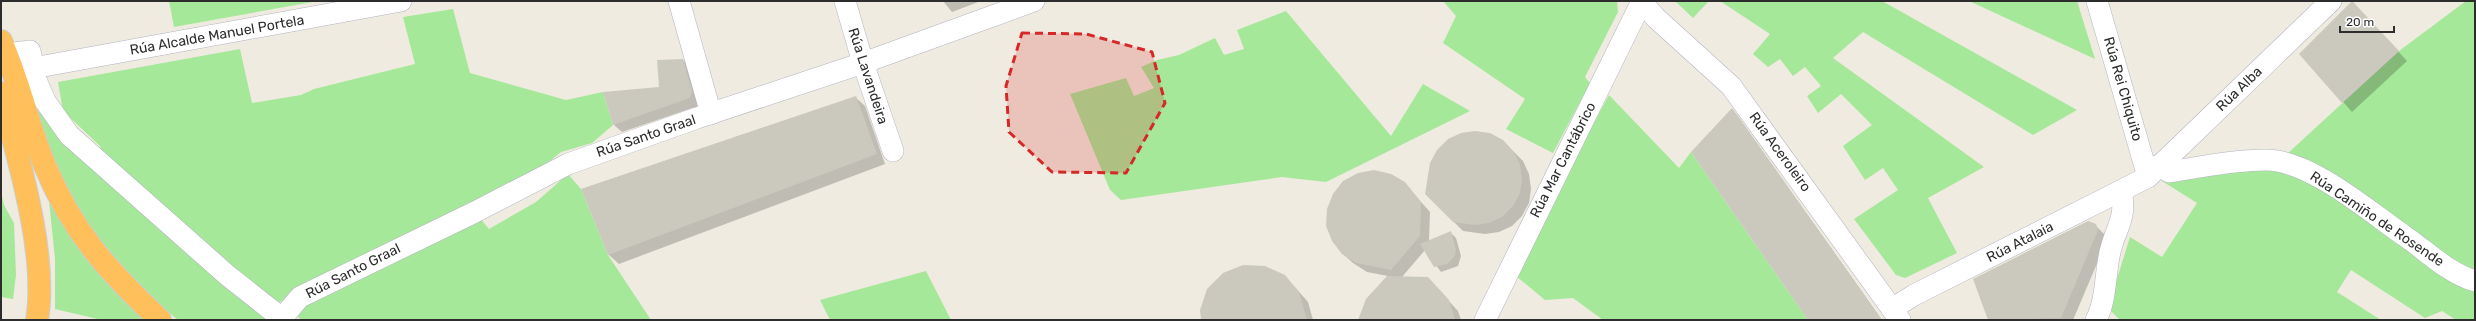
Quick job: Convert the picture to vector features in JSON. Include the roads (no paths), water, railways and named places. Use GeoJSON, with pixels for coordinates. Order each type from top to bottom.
{"type":"FeatureCollection","features":[{"type":"Feature","properties":{"kind":"highway"},"geometry":{"type":"LineString","coordinates":[[4,47],[45,166],[72,219],[92,249],[116,278],[160,320]]}},
{"type":"Feature","properties":{"kind":"highway"},"geometry":{"type":"LineString","coordinates":[[1,93],[25,190],[35,242],[38,275],[36,320]]}},
{"type":"Feature","properties":{"kind":"street","name":"Rúa Alcalde Manuel Portela"},"geometry":{"type":"LineString","coordinates":[[4,47],[31,59],[401,1]]}},
{"type":"Feature","properties":{"kind":"street"},"geometry":{"type":"LineString","coordinates":[[679,1],[711,114]]}},
{"type":"Feature","properties":{"kind":"street","name":"Rúa Lavandeira"},"geometry":{"type":"LineString","coordinates":[[845,1],[863,63],[893,151]]}},
{"type":"Feature","properties":{"kind":"street","name":"Rúa Santo Graal"},"geometry":{"type":"LineString","coordinates":[[283,319],[300,297],[476,212],[568,164],[863,63],[1034,1]]}},
{"type":"Feature","properties":{"kind":"street","name":"Rúa Aceroleiro"},"geometry":{"type":"LineString","coordinates":[[1641,1],[1731,86],[1896,314]]}},
{"type":"Feature","properties":{"kind":"street","name":"Rúa Mar Cantábrico"},"geometry":{"type":"LineString","coordinates":[[1485,320],[1641,1]]}},
{"type":"Feature","properties":{"kind":"street","name":"Rúa Rei Chiquito"},"geometry":{"type":"LineString","coordinates":[[2097,1],[2154,171]]}},
{"type":"Feature","properties":{"kind":"street","name":"Rúa Alba"},"geometry":{"type":"LineString","coordinates":[[2154,171],[2332,1]]}},
{"type":"Feature","properties":{"kind":"street"},"geometry":{"type":"LineString","coordinates":[[31,59],[44,101],[69,135],[227,275],[283,319]]}},
{"type":"Feature","properties":{"kind":"street","name":"Rúa Camiño de Rosende"},"geometry":{"type":"LineString","coordinates":[[2154,171],[2169,172],[2267,160],[2297,166],[2324,180],[2408,238],[2440,263],[2475,281]]}},
{"type":"Feature","properties":{"kind":"street","name":"Rúa Atalaia"},"geometry":{"type":"LineString","coordinates":[[1896,314],[1914,295],[2121,191],[2154,171]]}},
{"type":"Feature","properties":{"kind":"street"},"geometry":{"type":"LineString","coordinates":[[2103,318],[2109,254],[2121,224],[2123,201],[2121,191]]}}]}
